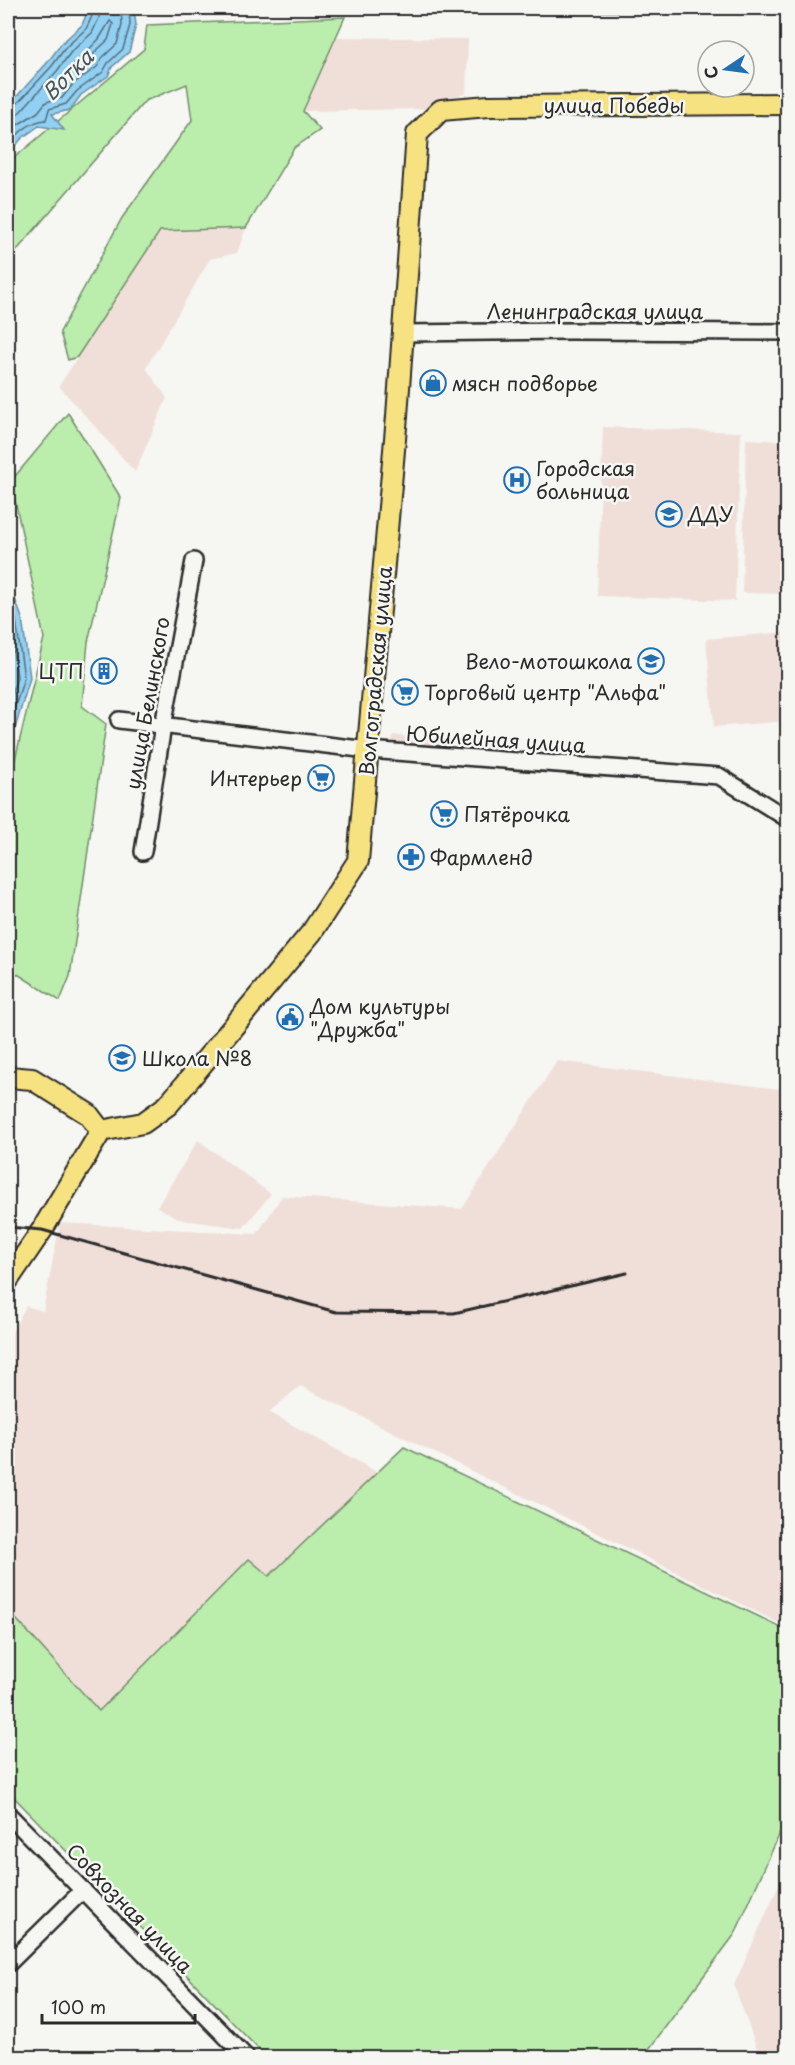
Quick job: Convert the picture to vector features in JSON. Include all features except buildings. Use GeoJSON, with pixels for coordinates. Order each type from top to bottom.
{"type":"FeatureCollection","features":[{"type":"Feature","properties":{"kind":"main road","name":"улица Победы"},"geometry":{"type":"LineString","coordinates":[[441,110],[489,106],[788,104]]}},
{"type":"Feature","properties":{"kind":"main road","name":"Волгоградская улица"},"geometry":{"type":"LineString","coordinates":[[101,1131],[143,1123],[168,1105],[312,932],[358,861],[403,333],[417,134],[441,110]]}},
{"type":"Feature","properties":{"kind":"main road"},"geometry":{"type":"LineString","coordinates":[[8,1077],[32,1079],[88,1114],[101,1131],[42,1230],[8,1280]]}},
{"type":"Feature","properties":{"kind":"street","name":"Ленинградская улица"},"geometry":{"type":"LineString","coordinates":[[403,333],[788,332]]}},
{"type":"Feature","properties":{"kind":"street","name":"улица Белинского"},"geometry":{"type":"LineString","coordinates":[[143,852],[163,726],[194,561]]}},
{"type":"Feature","properties":{"kind":"street","name":"Юбилейная улица"},"geometry":{"type":"LineString","coordinates":[[119,720],[368,750],[719,776],[788,819]]}},
{"type":"Feature","properties":{"kind":"street","name":"Совхозная улица"},"geometry":{"type":"LineString","coordinates":[[8,1814],[247,2058]]}},
{"type":"Feature","properties":{"kind":"street"},"geometry":{"type":"LineString","coordinates":[[8,1964],[83,1890]]}},
{"type":"Feature","properties":{"kind":"shaded area"},"geometry":{"type":"Polygon","coordinates":[[[337,37],[468,39],[466,93],[422,109],[303,111],[337,37]]]}},
{"type":"Feature","properties":{"kind":"shaded area"},"geometry":{"type":"Polygon","coordinates":[[[246,228],[237,253],[210,259],[146,368],[167,398],[135,472],[59,386],[160,231],[246,228]]]}},
{"type":"Feature","properties":{"kind":"shaded area","name":"ДДУ"},"geometry":{"type":"Polygon","coordinates":[[[603,427],[741,432],[735,601],[597,596],[603,427]]]}},
{"type":"Feature","properties":{"kind":"shaded area"},"geometry":{"type":"Polygon","coordinates":[[[746,439],[787,441],[787,594],[742,593],[746,439]]]}},
{"type":"Feature","properties":{"kind":"shaded area"},"geometry":{"type":"Polygon","coordinates":[[[787,632],[787,721],[714,727],[706,639],[787,632]]]}},
{"type":"Feature","properties":{"kind":"shaded area"},"geometry":{"type":"Polygon","coordinates":[[[393,735],[445,741],[444,748],[392,742],[393,735]]]}},
{"type":"Feature","properties":{"kind":"shaded area"},"geometry":{"type":"Polygon","coordinates":[[[557,1061],[787,1090],[787,1627],[300,1386],[269,1412],[377,1472],[269,1576],[249,1560],[99,1712],[8,1610],[8,1339],[26,1306],[43,1311],[60,1223],[257,1234],[282,1196],[462,1209],[557,1061]]]}},
{"type":"Feature","properties":{"kind":"shaded area"},"geometry":{"type":"Polygon","coordinates":[[[198,1140],[271,1194],[243,1228],[182,1220],[157,1207],[198,1140]]]}},
{"type":"Feature","properties":{"kind":"shaded area"},"geometry":{"type":"Polygon","coordinates":[[[787,1867],[787,2057],[760,2057],[734,1985],[787,1867]]]}},
{"type":"Feature","properties":{"kind":"green space"},"geometry":{"type":"Polygon","coordinates":[[[345,17],[303,111],[320,130],[294,148],[246,228],[160,231],[77,357],[68,360],[60,332],[122,218],[192,120],[187,84],[145,101],[11,257],[8,240],[8,163],[144,49],[147,25],[345,17]]]}},
{"type":"Feature","properties":{"kind":"green space"},"geometry":{"type":"Polygon","coordinates":[[[68,413],[121,498],[88,642],[82,706],[106,724],[70,976],[60,1001],[8,968],[8,769],[14,764],[44,638],[11,481],[68,413]]]}},
{"type":"Feature","properties":{"kind":"green space"},"geometry":{"type":"Polygon","coordinates":[[[404,1447],[787,1630],[787,1817],[735,1934],[643,2057],[266,2057],[8,1791],[8,1610],[99,1711],[249,1559],[269,1576],[404,1447]]]}},
{"type":"Feature","properties":{"kind":"water","name":"Вотка"},"geometry":{"type":"Polygon","coordinates":[[[85,8],[134,8],[136,25],[129,52],[112,67],[108,76],[81,95],[70,110],[52,114],[64,130],[39,126],[22,138],[8,155],[8,106],[62,43],[82,25],[86,15],[85,8]]]}},
{"type":"Feature","properties":{"kind":"water"},"geometry":{"type":"Polygon","coordinates":[[[8,580],[22,618],[30,678],[14,732],[8,735],[8,580]]]}},
{"type":"Feature","properties":{"kind":"railway"},"geometry":{"type":"LineString","coordinates":[[349,8],[788,12]]}},
{"type":"Feature","properties":{"kind":"railway"},"geometry":{"type":"LineString","coordinates":[[8,1227],[42,1230],[336,1312],[454,1313],[627,1273]]}},
{"type":"Feature","properties":{"kind":"place","name":"мясн подворье"},"geometry":{"type":"Point","coordinates":[433,383]}},
{"type":"Feature","properties":{"kind":"place","name":"Городская больница"},"geometry":{"type":"Point","coordinates":[517,480]}},
{"type":"Feature","properties":{"kind":"place","name":"ДДУ"},"geometry":{"type":"Point","coordinates":[669,514]}},
{"type":"Feature","properties":{"kind":"place","name":"Вело-мотошкола"},"geometry":{"type":"Point","coordinates":[651,661]}},
{"type":"Feature","properties":{"kind":"place","name":"ЦТП"},"geometry":{"type":"Point","coordinates":[104,671]}},
{"type":"Feature","properties":{"kind":"place","name":"Торговый центр \"Альфа\""},"geometry":{"type":"Point","coordinates":[405,692]}},
{"type":"Feature","properties":{"kind":"place","name":"Интерьер"},"geometry":{"type":"Point","coordinates":[321,778]}},
{"type":"Feature","properties":{"kind":"place","name":"Пятёрочка"},"geometry":{"type":"Point","coordinates":[444,814]}},
{"type":"Feature","properties":{"kind":"place","name":"Фармленд"},"geometry":{"type":"Point","coordinates":[411,857]}},
{"type":"Feature","properties":{"kind":"place","name":"Дом культуры \"Дружба\""},"geometry":{"type":"Point","coordinates":[290,1017]}},
{"type":"Feature","properties":{"kind":"place","name":"Школа №8"},"geometry":{"type":"Point","coordinates":[122,1058]}}]}
